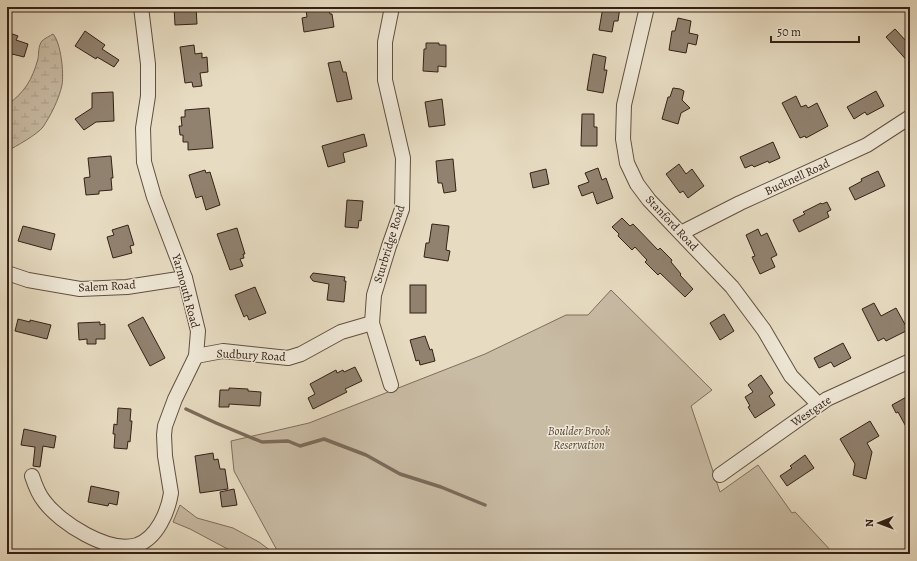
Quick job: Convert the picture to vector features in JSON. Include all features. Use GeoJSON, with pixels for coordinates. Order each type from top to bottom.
{"type":"FeatureCollection","features":[{"type":"Feature","properties":{"kind":"street","name":"Yarmouth Road"},"geometry":{"type":"LineString","coordinates":[[32,476],[37,490],[44,502],[58,516],[86,536],[110,545],[137,545],[156,531],[167,511],[172,493],[165,456],[165,426],[175,399],[196,356],[198,331],[185,278],[154,197],[144,162],[143,128],[148,96],[148,64],[141,7]]}},
{"type":"Feature","properties":{"kind":"street","name":"Sturbridge Road"},"geometry":{"type":"LineString","coordinates":[[391,385],[372,323],[374,295],[402,209],[403,158],[384,80],[385,42],[392,7]]}},
{"type":"Feature","properties":{"kind":"street","name":"Stanford Road"},"geometry":{"type":"LineString","coordinates":[[647,7],[624,105],[623,139],[627,163],[637,184],[649,200],[732,287],[764,330],[791,376],[818,404]]}},
{"type":"Feature","properties":{"kind":"street","name":"Bucknell Road"},"geometry":{"type":"LineString","coordinates":[[681,233],[740,203],[866,145],[910,117]]}},
{"type":"Feature","properties":{"kind":"street","name":"Salem Road"},"geometry":{"type":"LineString","coordinates":[[7,273],[28,280],[80,289],[127,287],[185,278]]}},
{"type":"Feature","properties":{"kind":"street","name":"Sudbury Road"},"geometry":{"type":"LineString","coordinates":[[196,356],[223,351],[288,358],[301,354],[341,332],[372,323]]}},
{"type":"Feature","properties":{"kind":"street","name":"Westgate"},"geometry":{"type":"LineString","coordinates":[[720,475],[818,404],[845,390],[910,361]]}},
{"type":"Feature","properties":{"kind":"green space"},"geometry":{"type":"Polygon","coordinates":[[[53,34],[56,38],[60,51],[63,73],[61,90],[57,101],[40,130],[7,151],[7,105],[19,95],[27,85],[36,66],[39,47],[42,41],[53,34]]]}},
{"type":"Feature","properties":{"kind":"green space","name":"Boulder Brook Reservation"},"geometry":{"type":"Polygon","coordinates":[[[611,290],[712,390],[691,406],[720,492],[758,465],[792,513],[795,512],[834,554],[279,554],[234,471],[231,441],[309,423],[485,354],[566,315],[588,315],[611,290]]]}},
{"type":"Feature","properties":{"kind":"green space"},"geometry":{"type":"Polygon","coordinates":[[[180,505],[197,518],[233,528],[259,542],[275,554],[237,554],[190,529],[173,522],[180,505]]]}},
{"type":"Feature","properties":{"kind":"building"},"geometry":{"type":"Polygon","coordinates":[[[174,7],[196,7],[197,24],[175,25],[174,7]]]}},
{"type":"Feature","properties":{"kind":"building"},"geometry":{"type":"Polygon","coordinates":[[[309,7],[328,7],[330,14],[332,14],[334,27],[304,32],[302,18],[307,17],[306,10],[310,9],[309,7]]]}},
{"type":"Feature","properties":{"kind":"building"},"geometry":{"type":"Polygon","coordinates":[[[603,7],[620,7],[618,21],[614,21],[612,32],[599,30],[603,7]]]}},
{"type":"Feature","properties":{"kind":"building"},"geometry":{"type":"Polygon","coordinates":[[[678,18],[691,21],[689,33],[698,35],[696,45],[688,43],[686,53],[669,50],[672,31],[675,31],[678,18]]]}},
{"type":"Feature","properties":{"kind":"building"},"geometry":{"type":"Polygon","coordinates":[[[895,29],[906,41],[910,37],[910,64],[886,37],[895,29]]]}},
{"type":"Feature","properties":{"kind":"building"},"geometry":{"type":"Polygon","coordinates":[[[85,31],[105,45],[102,49],[119,60],[114,67],[97,57],[96,59],[75,46],[85,31]]]}},
{"type":"Feature","properties":{"kind":"building"},"geometry":{"type":"Polygon","coordinates":[[[7,32],[18,36],[16,40],[28,44],[24,57],[12,54],[9,63],[7,62],[7,32]]]}},
{"type":"Feature","properties":{"kind":"building"},"geometry":{"type":"Polygon","coordinates":[[[426,43],[439,43],[439,45],[446,45],[446,67],[438,66],[438,72],[423,71],[424,49],[426,49],[426,43]]]}},
{"type":"Feature","properties":{"kind":"building"},"geometry":{"type":"Polygon","coordinates":[[[194,45],[195,54],[202,53],[202,58],[207,57],[208,72],[200,73],[202,86],[193,87],[192,82],[185,83],[180,47],[194,45]]]}},
{"type":"Feature","properties":{"kind":"building"},"geometry":{"type":"Polygon","coordinates":[[[593,54],[606,57],[604,70],[607,70],[603,93],[587,90],[593,54]]]}},
{"type":"Feature","properties":{"kind":"building"},"geometry":{"type":"Polygon","coordinates":[[[340,61],[343,72],[346,72],[352,99],[337,102],[328,63],[340,61]]]}},
{"type":"Feature","properties":{"kind":"building"},"geometry":{"type":"Polygon","coordinates":[[[673,88],[684,91],[682,100],[690,108],[681,113],[678,124],[662,119],[668,97],[670,97],[673,88]]]}},
{"type":"Feature","properties":{"kind":"building"},"geometry":{"type":"Polygon","coordinates":[[[876,91],[884,106],[867,115],[865,112],[854,119],[847,107],[876,91]]]}},
{"type":"Feature","properties":{"kind":"building"},"geometry":{"type":"Polygon","coordinates":[[[113,92],[114,121],[96,122],[84,130],[75,119],[92,108],[92,93],[113,92]]]}},
{"type":"Feature","properties":{"kind":"building"},"geometry":{"type":"Polygon","coordinates":[[[796,96],[801,107],[806,105],[808,108],[817,103],[828,126],[806,138],[805,136],[800,138],[782,103],[796,96]]]}},
{"type":"Feature","properties":{"kind":"building"},"geometry":{"type":"Polygon","coordinates":[[[442,99],[445,125],[429,127],[425,102],[442,99]]]}},
{"type":"Feature","properties":{"kind":"building"},"geometry":{"type":"Polygon","coordinates":[[[209,108],[213,148],[188,150],[188,142],[183,142],[183,135],[180,135],[179,126],[182,126],[181,117],[185,117],[185,110],[209,108]]]}},
{"type":"Feature","properties":{"kind":"building"},"geometry":{"type":"Polygon","coordinates":[[[582,114],[594,114],[594,127],[597,127],[597,146],[581,146],[582,114]]]}},
{"type":"Feature","properties":{"kind":"building"},"geometry":{"type":"Polygon","coordinates":[[[364,134],[367,146],[343,153],[345,162],[328,167],[322,146],[364,134]]]}},
{"type":"Feature","properties":{"kind":"building"},"geometry":{"type":"Polygon","coordinates":[[[773,142],[780,158],[769,163],[768,161],[754,167],[752,165],[745,168],[740,157],[773,142]]]}},
{"type":"Feature","properties":{"kind":"building"},"geometry":{"type":"Polygon","coordinates":[[[111,156],[113,178],[111,178],[112,190],[99,191],[99,194],[86,195],[84,178],[90,177],[88,158],[111,156]]]}},
{"type":"Feature","properties":{"kind":"building"},"geometry":{"type":"Polygon","coordinates":[[[453,159],[456,191],[444,193],[442,183],[438,183],[436,161],[453,159]]]}},
{"type":"Feature","properties":{"kind":"building"},"geometry":{"type":"Polygon","coordinates":[[[679,164],[686,174],[692,169],[704,186],[688,198],[683,191],[680,193],[666,174],[679,164]]]}},
{"type":"Feature","properties":{"kind":"building"},"geometry":{"type":"Polygon","coordinates":[[[598,168],[602,180],[606,178],[613,198],[597,204],[593,192],[582,196],[578,186],[589,182],[585,173],[598,168]]]}},
{"type":"Feature","properties":{"kind":"building"},"geometry":{"type":"Polygon","coordinates":[[[546,169],[549,184],[533,188],[530,173],[546,169]]]}},
{"type":"Feature","properties":{"kind":"building"},"geometry":{"type":"Polygon","coordinates":[[[205,170],[206,173],[210,172],[220,205],[206,210],[202,196],[196,198],[189,175],[205,170]]]}},
{"type":"Feature","properties":{"kind":"building"},"geometry":{"type":"Polygon","coordinates":[[[878,171],[885,186],[855,200],[849,188],[862,181],[861,179],[878,171]]]}},
{"type":"Feature","properties":{"kind":"building"},"geometry":{"type":"Polygon","coordinates":[[[347,200],[363,201],[361,221],[359,220],[358,228],[345,227],[347,200]]]}},
{"type":"Feature","properties":{"kind":"building"},"geometry":{"type":"Polygon","coordinates":[[[827,202],[831,210],[827,212],[829,217],[799,232],[793,220],[805,214],[803,212],[821,203],[827,202]]]}},
{"type":"Feature","properties":{"kind":"building"},"geometry":{"type":"Polygon","coordinates":[[[622,218],[630,226],[633,224],[658,250],[660,248],[672,260],[671,262],[681,274],[680,275],[693,289],[685,297],[660,273],[658,275],[645,262],[647,260],[635,247],[632,250],[618,236],[619,234],[612,227],[622,218]]]}},
{"type":"Feature","properties":{"kind":"building"},"geometry":{"type":"Polygon","coordinates":[[[432,224],[449,226],[446,250],[450,251],[448,261],[424,257],[426,243],[429,243],[432,224]]]}},
{"type":"Feature","properties":{"kind":"building"},"geometry":{"type":"Polygon","coordinates":[[[128,225],[134,245],[130,246],[132,253],[113,258],[107,237],[114,235],[112,230],[128,225]]]}},
{"type":"Feature","properties":{"kind":"building"},"geometry":{"type":"Polygon","coordinates":[[[23,226],[55,234],[51,250],[18,241],[23,226]]]}},
{"type":"Feature","properties":{"kind":"building"},"geometry":{"type":"Polygon","coordinates":[[[237,228],[245,254],[243,254],[244,258],[240,259],[243,266],[230,270],[217,234],[237,228]]]}},
{"type":"Feature","properties":{"kind":"building"},"geometry":{"type":"Polygon","coordinates":[[[758,229],[761,236],[767,233],[777,255],[771,258],[775,267],[760,274],[752,257],[755,256],[746,235],[758,229]]]}},
{"type":"Feature","properties":{"kind":"building"},"geometry":{"type":"Polygon","coordinates":[[[313,273],[345,277],[344,302],[327,300],[329,284],[313,281],[310,277],[313,273]]]}},
{"type":"Feature","properties":{"kind":"building"},"geometry":{"type":"Polygon","coordinates":[[[410,285],[426,285],[426,313],[410,313],[410,285]]]}},
{"type":"Feature","properties":{"kind":"building"},"geometry":{"type":"Polygon","coordinates":[[[255,287],[266,313],[249,320],[247,315],[244,317],[235,295],[255,287]]]}},
{"type":"Feature","properties":{"kind":"building"},"geometry":{"type":"Polygon","coordinates":[[[874,303],[881,316],[896,308],[908,330],[886,341],[884,338],[878,341],[862,309],[874,303]]]}},
{"type":"Feature","properties":{"kind":"building"},"geometry":{"type":"Polygon","coordinates":[[[724,314],[734,331],[720,340],[710,323],[724,314]]]}},
{"type":"Feature","properties":{"kind":"building"},"geometry":{"type":"Polygon","coordinates":[[[143,317],[165,358],[150,366],[128,325],[143,317]]]}},
{"type":"Feature","properties":{"kind":"building"},"geometry":{"type":"Polygon","coordinates":[[[18,319],[51,325],[47,339],[15,331],[18,319]]]}},
{"type":"Feature","properties":{"kind":"building"},"geometry":{"type":"Polygon","coordinates":[[[100,322],[100,325],[105,324],[105,339],[96,339],[96,344],[87,344],[87,339],[79,340],[78,323],[100,322]]]}},
{"type":"Feature","properties":{"kind":"building"},"geometry":{"type":"Polygon","coordinates":[[[425,336],[430,350],[432,349],[435,361],[420,365],[419,360],[416,361],[410,340],[425,336]]]}},
{"type":"Feature","properties":{"kind":"building"},"geometry":{"type":"Polygon","coordinates":[[[843,343],[851,358],[834,367],[831,362],[819,368],[814,358],[843,343]]]}},
{"type":"Feature","properties":{"kind":"building"},"geometry":{"type":"Polygon","coordinates":[[[355,367],[362,381],[345,389],[347,392],[313,409],[308,398],[315,394],[310,384],[336,370],[337,373],[343,370],[344,372],[355,367]]]}},
{"type":"Feature","properties":{"kind":"building"},"geometry":{"type":"Polygon","coordinates":[[[761,375],[773,393],[769,396],[775,405],[755,418],[748,407],[750,406],[745,397],[753,392],[748,385],[761,375]]]}},
{"type":"Feature","properties":{"kind":"building"},"geometry":{"type":"Polygon","coordinates":[[[229,388],[248,389],[248,391],[261,392],[260,406],[229,404],[229,407],[219,407],[220,390],[229,390],[229,388]]]}},
{"type":"Feature","properties":{"kind":"building"},"geometry":{"type":"Polygon","coordinates":[[[910,395],[910,434],[898,412],[896,413],[892,405],[910,395]]]}},
{"type":"Feature","properties":{"kind":"building"},"geometry":{"type":"Polygon","coordinates":[[[118,408],[131,409],[130,421],[132,421],[130,442],[128,441],[127,449],[114,448],[114,424],[117,425],[118,408]]]}},
{"type":"Feature","properties":{"kind":"building"},"geometry":{"type":"Polygon","coordinates":[[[870,421],[879,436],[867,443],[872,452],[866,479],[853,475],[855,464],[840,439],[870,421]]]}},
{"type":"Feature","properties":{"kind":"building"},"geometry":{"type":"Polygon","coordinates":[[[24,429],[56,436],[54,448],[43,446],[40,467],[33,466],[35,447],[21,445],[24,429]]]}},
{"type":"Feature","properties":{"kind":"building"},"geometry":{"type":"Polygon","coordinates":[[[213,453],[214,460],[218,459],[220,469],[225,469],[228,489],[200,493],[195,456],[213,453]]]}},
{"type":"Feature","properties":{"kind":"building"},"geometry":{"type":"Polygon","coordinates":[[[805,455],[814,468],[787,486],[780,476],[792,468],[790,466],[805,455]]]}},
{"type":"Feature","properties":{"kind":"building"},"geometry":{"type":"Polygon","coordinates":[[[91,486],[119,492],[117,505],[109,503],[108,506],[88,502],[91,486]]]}},
{"type":"Feature","properties":{"kind":"building"},"geometry":{"type":"Polygon","coordinates":[[[234,489],[237,505],[222,507],[220,492],[234,489]]]}},
{"type":"Feature","properties":{"kind":"waterway"},"geometry":{"type":"LineString","coordinates":[[186,409],[262,442],[288,441],[300,446],[324,439],[366,455],[400,474],[441,487],[485,505]]}}]}
